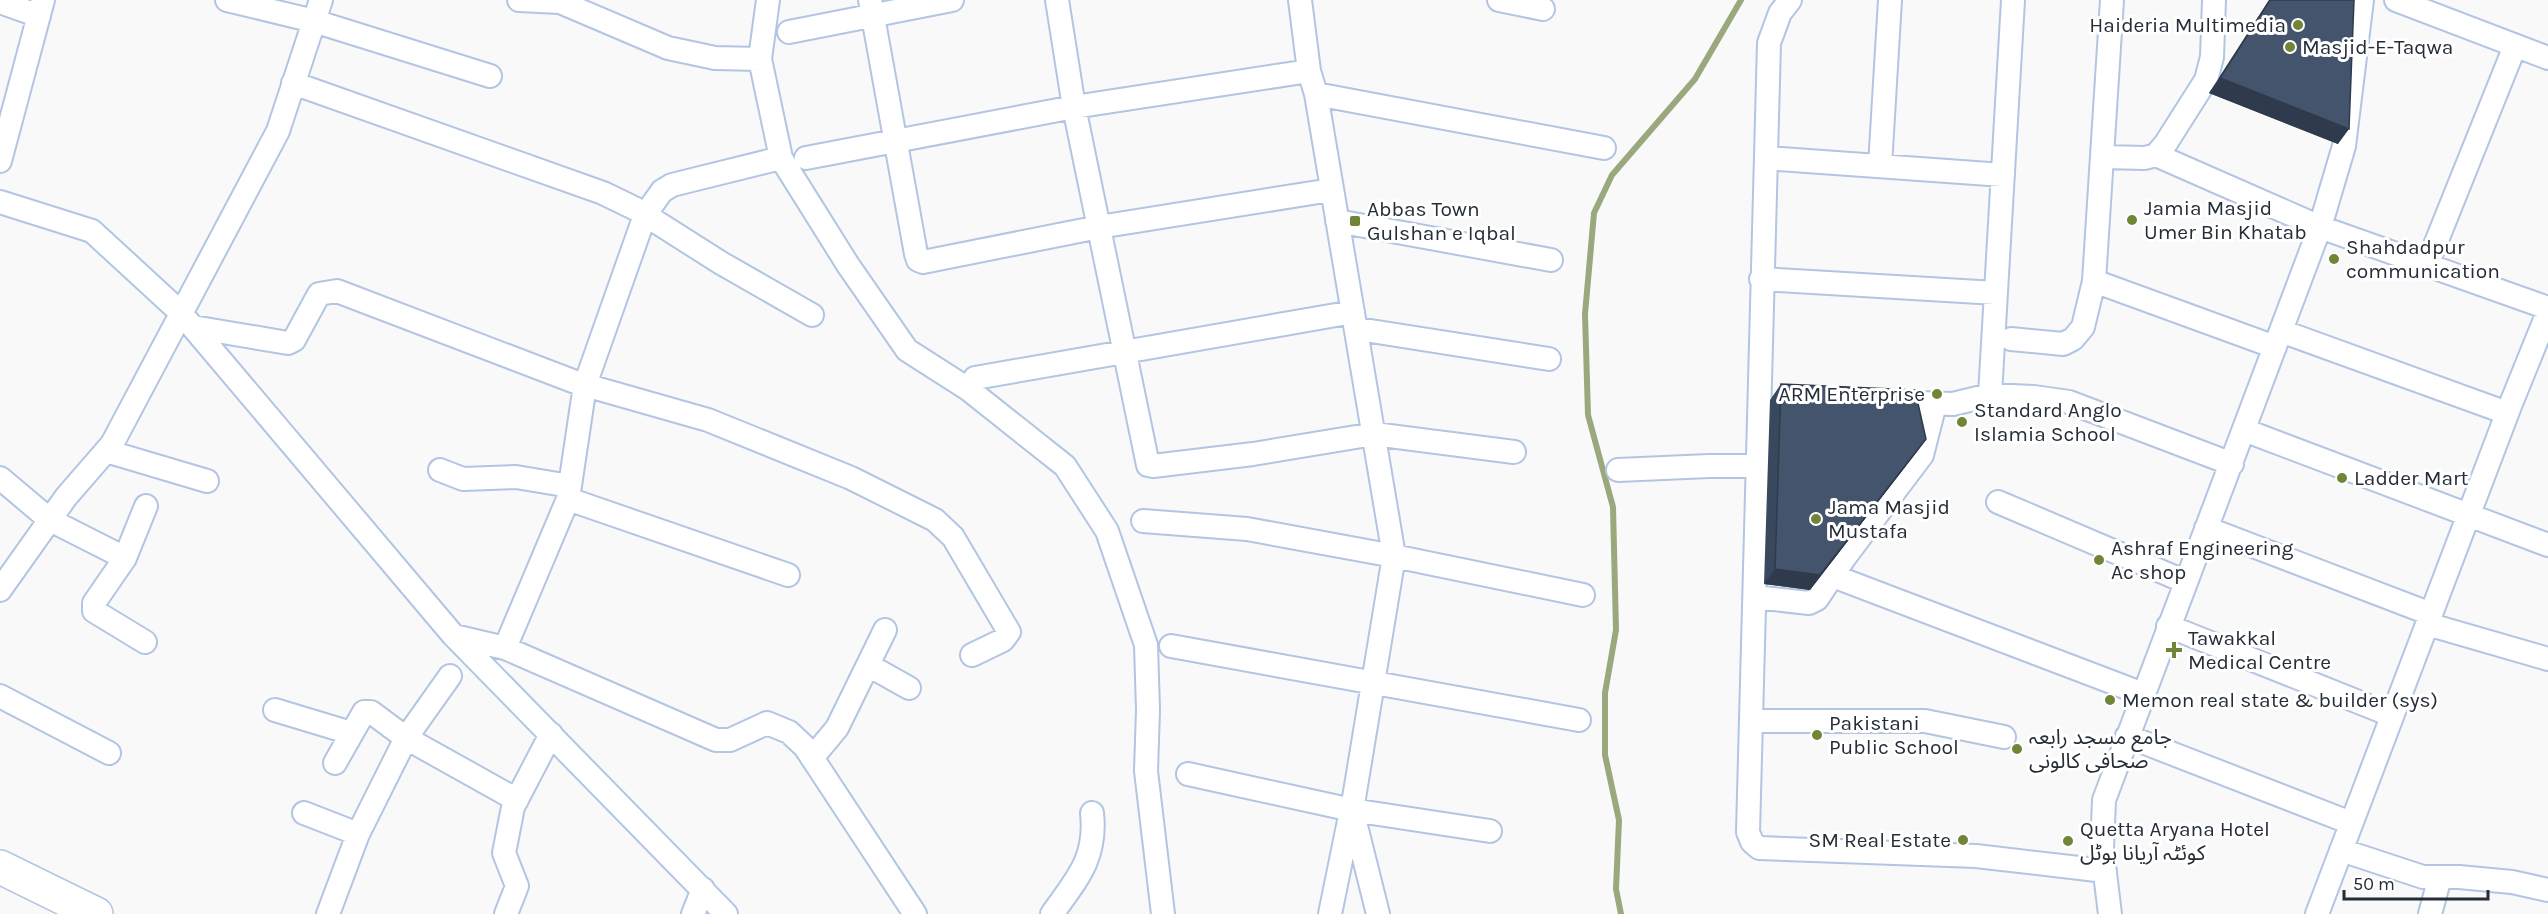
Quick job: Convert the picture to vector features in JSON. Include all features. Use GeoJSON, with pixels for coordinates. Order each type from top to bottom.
{"type":"FeatureCollection","features":[{"type":"Feature","properties":{"kind":"highway"},"geometry":{"type":"LineString","coordinates":[[0,867],[96,914]]}},
{"type":"Feature","properties":{"kind":"highway"},"geometry":{"type":"LineString","coordinates":[[0,874],[45,890]]}},
{"type":"Feature","properties":{"kind":"street"},"geometry":{"type":"LineString","coordinates":[[227,0],[318,11],[490,76]]}},
{"type":"Feature","properties":{"kind":"street"},"geometry":{"type":"LineString","coordinates":[[519,0],[560,2],[668,48],[715,58],[760,59]]}},
{"type":"Feature","properties":{"kind":"street"},"geometry":{"type":"LineString","coordinates":[[768,0],[760,59],[781,158],[848,265],[907,350],[968,389],[1065,466],[1107,531],[1146,645],[1148,710],[1146,771],[1163,914]]}},
{"type":"Feature","properties":{"kind":"street"},"geometry":{"type":"LineString","coordinates":[[789,32],[872,8],[952,0]]}},
{"type":"Feature","properties":{"kind":"street"},"geometry":{"type":"LineString","coordinates":[[1057,0],[1074,107],[1148,465],[1253,454],[1374,434],[1514,452]]}},
{"type":"Feature","properties":{"kind":"street"},"geometry":{"type":"LineString","coordinates":[[1300,0],[1309,71],[1316,94],[1394,556],[1371,681],[1352,810],[1330,914]]}},
{"type":"Feature","properties":{"kind":"street"},"geometry":{"type":"LineString","coordinates":[[1499,0],[1543,9]]}},
{"type":"Feature","properties":{"kind":"street"},"geometry":{"type":"LineString","coordinates":[[1790,0],[1780,13],[1769,43],[1748,832],[1752,843],[1759,848],[1976,856],[2105,871]]}},
{"type":"Feature","properties":{"kind":"street"},"geometry":{"type":"LineString","coordinates":[[1880,166],[1890,0]]}},
{"type":"Feature","properties":{"kind":"street"},"geometry":{"type":"LineString","coordinates":[[1990,395],[2013,0]]}},
{"type":"Feature","properties":{"kind":"street"},"geometry":{"type":"LineString","coordinates":[[2012,339],[2063,344],[2073,339],[2083,327],[2094,281],[2112,0]]}},
{"type":"Feature","properties":{"kind":"street"},"geometry":{"type":"LineString","coordinates":[[2156,155],[2206,80],[2212,57],[2214,0]]}},
{"type":"Feature","properties":{"kind":"street"},"geometry":{"type":"LineString","coordinates":[[2110,914],[2102,849],[2104,800],[2320,227],[2344,146],[2362,0]]}},
{"type":"Feature","properties":{"kind":"street"},"geometry":{"type":"LineString","coordinates":[[2396,0],[2548,58]]}},
{"type":"Feature","properties":{"kind":"street"},"geometry":{"type":"LineString","coordinates":[[0,2],[41,8],[8,101],[0,161]]}},
{"type":"Feature","properties":{"kind":"street"},"geometry":{"type":"LineString","coordinates":[[872,8],[916,254],[918,260],[923,262],[1099,227],[1331,190]]}},
{"type":"Feature","properties":{"kind":"street"},"geometry":{"type":"LineString","coordinates":[[0,590],[50,520],[112,444],[186,319],[278,131],[318,11]]}},
{"type":"Feature","properties":{"kind":"street"},"geometry":{"type":"LineString","coordinates":[[2427,265],[2516,46]]}},
{"type":"Feature","properties":{"kind":"street"},"geometry":{"type":"LineString","coordinates":[[806,158],[1074,107],[1309,71]]}},
{"type":"Feature","properties":{"kind":"street"},"geometry":{"type":"LineString","coordinates":[[293,83],[603,193],[645,214],[721,263],[812,315]]}},
{"type":"Feature","properties":{"kind":"street"},"geometry":{"type":"LineString","coordinates":[[1316,94],[1604,148]]}},
{"type":"Feature","properties":{"kind":"street"},"geometry":{"type":"LineString","coordinates":[[2103,157],[2145,158],[2156,155],[2320,227],[2548,310],[2391,715],[2317,914]]}},
{"type":"Feature","properties":{"kind":"street"},"geometry":{"type":"LineString","coordinates":[[505,648],[569,493],[585,385],[645,214],[662,191],[672,185],[781,158]]}},
{"type":"Feature","properties":{"kind":"street"},"geometry":{"type":"LineString","coordinates":[[1766,158],[2003,175]]}},
{"type":"Feature","properties":{"kind":"street"},"geometry":{"type":"LineString","coordinates":[[0,202],[92,231],[186,319],[453,635],[726,914]]}},
{"type":"Feature","properties":{"kind":"street"},"geometry":{"type":"LineString","coordinates":[[1337,221],[1551,260]]}},
{"type":"Feature","properties":{"kind":"street"},"geometry":{"type":"LineString","coordinates":[[1761,279],[1996,293]]}},
{"type":"Feature","properties":{"kind":"street"},"geometry":{"type":"LineString","coordinates":[[2094,281],[2507,413]]}},
{"type":"Feature","properties":{"kind":"street"},"geometry":{"type":"LineString","coordinates":[[186,319],[288,343],[294,340],[319,294],[337,291],[585,385],[708,420],[851,478],[935,520],[953,537],[1009,632],[1003,640],[972,655]]}},
{"type":"Feature","properties":{"kind":"street"},"geometry":{"type":"LineString","coordinates":[[975,378],[1124,352],[1355,320],[1549,359]]}},
{"type":"Feature","properties":{"kind":"street"},"geometry":{"type":"LineString","coordinates":[[1872,401],[1953,404],[1990,395],[2034,397],[2069,402],[2232,464]]}},
{"type":"Feature","properties":{"kind":"street"},"geometry":{"type":"LineString","coordinates":[[1759,396],[1781,397]]}},
{"type":"Feature","properties":{"kind":"street"},"geometry":{"type":"LineString","coordinates":[[1755,597],[1809,603],[1817,599],[1922,454],[1935,404]]}},
{"type":"Feature","properties":{"kind":"street"},"geometry":{"type":"LineString","coordinates":[[2244,430],[2548,545]]}},
{"type":"Feature","properties":{"kind":"street"},"geometry":{"type":"LineString","coordinates":[[106,451],[207,481]]}},
{"type":"Feature","properties":{"kind":"street"},"geometry":{"type":"LineString","coordinates":[[1618,470],[1758,466]]}},
{"type":"Feature","properties":{"kind":"street"},"geometry":{"type":"LineString","coordinates":[[440,470],[463,479],[516,477],[569,493],[788,575]]}},
{"type":"Feature","properties":{"kind":"street"},"geometry":{"type":"LineString","coordinates":[[0,478],[50,520],[125,558]]}},
{"type":"Feature","properties":{"kind":"street"},"geometry":{"type":"LineString","coordinates":[[1998,502],[2186,582]]}},
{"type":"Feature","properties":{"kind":"street"},"geometry":{"type":"LineString","coordinates":[[145,642],[94,611],[94,603],[125,558],[146,506]]}},
{"type":"Feature","properties":{"kind":"street"},"geometry":{"type":"LineString","coordinates":[[1143,521],[1247,529],[1394,556],[1583,595]]}},
{"type":"Feature","properties":{"kind":"street"},"geometry":{"type":"LineString","coordinates":[[2206,528],[2429,619],[2548,659]]}},
{"type":"Feature","properties":{"kind":"street"},"geometry":{"type":"LineString","coordinates":[[1833,576],[2143,694]]}},
{"type":"Feature","properties":{"kind":"street"},"geometry":{"type":"LineString","coordinates":[[2168,626],[2391,715]]}},
{"type":"Feature","properties":{"kind":"street"},"geometry":{"type":"LineString","coordinates":[[812,758],[837,728],[885,630]]}},
{"type":"Feature","properties":{"kind":"street"},"geometry":{"type":"LineString","coordinates":[[453,635],[505,648],[716,740],[730,740],[767,723],[778,726],[805,747],[915,914]]}},
{"type":"Feature","properties":{"kind":"street"},"geometry":{"type":"LineString","coordinates":[[1172,646],[1579,720]]}},
{"type":"Feature","properties":{"kind":"street"},"geometry":{"type":"LineString","coordinates":[[868,665],[909,688]]}},
{"type":"Feature","properties":{"kind":"street"},"geometry":{"type":"LineString","coordinates":[[327,914],[358,834],[406,738],[450,676]]}},
{"type":"Feature","properties":{"kind":"street"},"geometry":{"type":"LineString","coordinates":[[0,696],[109,753]]}},
{"type":"Feature","properties":{"kind":"street"},"geometry":{"type":"LineString","coordinates":[[275,710],[351,733]]}},
{"type":"Feature","properties":{"kind":"street"},"geometry":{"type":"LineString","coordinates":[[334,763],[364,712],[371,712],[406,738],[517,800]]}},
{"type":"Feature","properties":{"kind":"street"},"geometry":{"type":"LineString","coordinates":[[1751,721],[1925,721],[2004,737]]}},
{"type":"Feature","properties":{"kind":"street"},"geometry":{"type":"LineString","coordinates":[[506,914],[517,886],[504,853],[517,800],[551,734]]}},
{"type":"Feature","properties":{"kind":"street"},"geometry":{"type":"LineString","coordinates":[[2127,736],[2351,823]]}},
{"type":"Feature","properties":{"kind":"street"},"geometry":{"type":"LineString","coordinates":[[1188,774],[1352,810],[1490,831]]}},
{"type":"Feature","properties":{"kind":"street"},"geometry":{"type":"LineString","coordinates":[[1352,810],[1378,914]]}},
{"type":"Feature","properties":{"kind":"street"},"geometry":{"type":"LineString","coordinates":[[304,813],[358,834]]}},
{"type":"Feature","properties":{"kind":"street"},"geometry":{"type":"LineString","coordinates":[[1052,914],[1086,865],[1094,831],[1092,813]]}},
{"type":"Feature","properties":{"kind":"street"},"geometry":{"type":"LineString","coordinates":[[2341,850],[2423,877],[2512,882],[2548,890]]}},
{"type":"Feature","properties":{"kind":"street"},"geometry":{"type":"LineString","coordinates":[[2430,914],[2440,877]]}},
{"type":"Feature","properties":{"kind":"street"},"geometry":{"type":"LineString","coordinates":[[693,914],[703,889]]}},
{"type":"Feature","properties":{"kind":"building","name":"Masjid-E-Taqwa"},"geometry":{"type":"Polygon","coordinates":[[[2270,0],[2354,0],[2349,129],[2220,78],[2270,0]]]}},
{"type":"Feature","properties":{"kind":"building","name":"Jama Masjid Mustafa"},"geometry":{"type":"Polygon","coordinates":[[[1781,384],[1915,390],[1926,439],[1820,575],[1775,569],[1781,384]]]}},
{"type":"Feature","properties":{"kind":"waterway"},"geometry":{"type":"LineString","coordinates":[[1621,914],[1616,889],[1619,820],[1605,755],[1605,693],[1616,630],[1613,507],[1588,415],[1585,314],[1594,213],[1612,175],[1695,79],[1741,0]]}},
{"type":"Feature","properties":{"kind":"place","name":"Haideria Multimedia"},"geometry":{"type":"Point","coordinates":[2298,25]}},
{"type":"Feature","properties":{"kind":"place","name":"Masjid-E-Taqwa"},"geometry":{"type":"Point","coordinates":[2290,47]}},
{"type":"Feature","properties":{"kind":"place","name":"Jamia Masjid Umer Bin Khatab"},"geometry":{"type":"Point","coordinates":[2132,220]}},
{"type":"Feature","properties":{"kind":"place","name":"Abbas Town Gulshan e Iqbal"},"geometry":{"type":"Point","coordinates":[1355,221]}},
{"type":"Feature","properties":{"kind":"place","name":"Shahdadpur communication"},"geometry":{"type":"Point","coordinates":[2334,259]}},
{"type":"Feature","properties":{"kind":"place","name":"ARM Enterprise"},"geometry":{"type":"Point","coordinates":[1937,394]}},
{"type":"Feature","properties":{"kind":"place","name":"Standard Anglo Islamia School"},"geometry":{"type":"Point","coordinates":[1962,422]}},
{"type":"Feature","properties":{"kind":"place","name":"Ladder Mart"},"geometry":{"type":"Point","coordinates":[2342,478]}},
{"type":"Feature","properties":{"kind":"place","name":"Jama Masjid Mustafa"},"geometry":{"type":"Point","coordinates":[1816,519]}},
{"type":"Feature","properties":{"kind":"place","name":"Ashraf Engineering Ac shop"},"geometry":{"type":"Point","coordinates":[2099,560]}},
{"type":"Feature","properties":{"kind":"place","name":"Tawakkal Medical Centre"},"geometry":{"type":"Point","coordinates":[2174,650]}},
{"type":"Feature","properties":{"kind":"place","name":"Memon real state & builder (sys)"},"geometry":{"type":"Point","coordinates":[2110,700]}},
{"type":"Feature","properties":{"kind":"place","name":"Pakistani Public School"},"geometry":{"type":"Point","coordinates":[1817,735]}},
{"type":"Feature","properties":{"kind":"place","name":"جامع مسجد رابعہ صحافی کالونی"},"geometry":{"type":"Point","coordinates":[2017,749]}},
{"type":"Feature","properties":{"kind":"place","name":"SM Real Estate"},"geometry":{"type":"Point","coordinates":[1963,840]}},
{"type":"Feature","properties":{"kind":"place","name":"Quetta Aryana Hotel کوئٹہ آریانا ہوٹل"},"geometry":{"type":"Point","coordinates":[2068,841]}}]}
